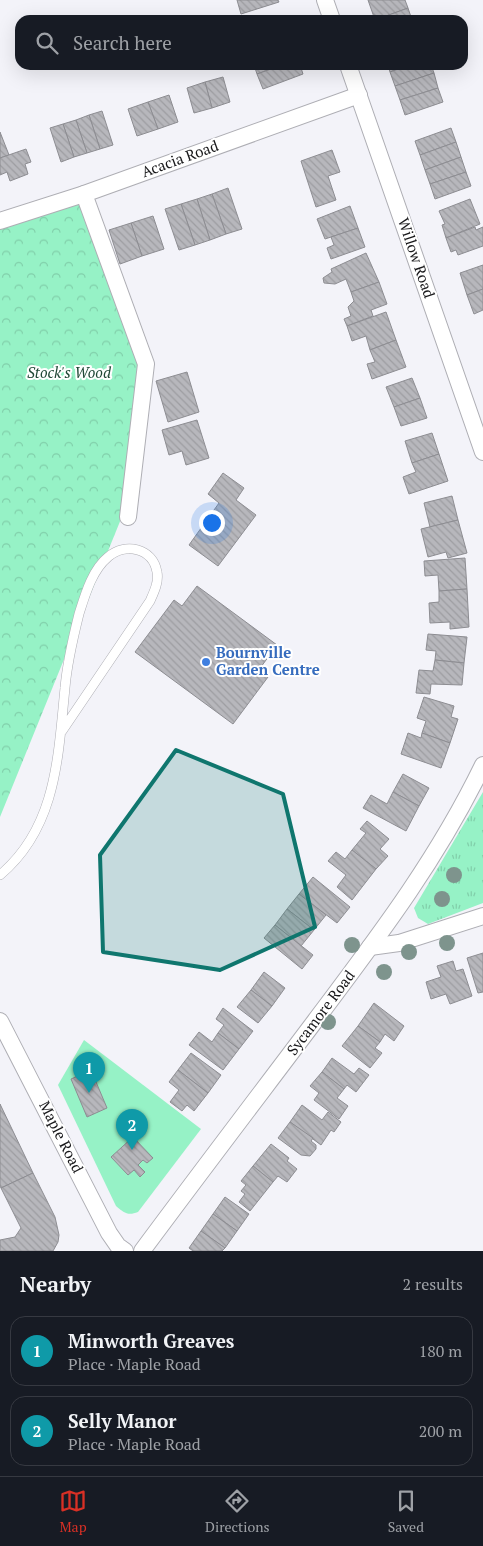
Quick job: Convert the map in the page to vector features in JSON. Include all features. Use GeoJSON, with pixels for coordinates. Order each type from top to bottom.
{"type":"FeatureCollection","features":[{"type":"Feature","properties":{"kind":"street"},"geometry":{"type":"LineString","coordinates":[[325,0],[330,15]]}},
{"type":"Feature","properties":{"kind":"street","name":"Willow Road"},"geometry":{"type":"LineString","coordinates":[[350,70],[483,452]]}},
{"type":"Feature","properties":{"kind":"street","name":"Acacia Road"},"geometry":{"type":"LineString","coordinates":[[0,221],[84,194],[359,95]]}},
{"type":"Feature","properties":{"kind":"street"},"geometry":{"type":"LineString","coordinates":[[84,194],[146,364],[128,517]]}},
{"type":"Feature","properties":{"kind":"street","name":"Sycamore Road"},"geometry":{"type":"LineString","coordinates":[[142,1251],[370,947],[429,864],[460,812],[483,765]]}},
{"type":"Feature","properties":{"kind":"street"},"geometry":{"type":"LineString","coordinates":[[370,947],[399,943],[483,916]]}},
{"type":"Feature","properties":{"kind":"street","name":"Maple Road"},"geometry":{"type":"LineString","coordinates":[[0,1021],[110,1233],[118,1246],[125,1251]]}},
{"type":"Feature","properties":{"kind":"lane"},"geometry":{"type":"LineString","coordinates":[[0,875],[16,862],[40,826],[55,774],[73,636],[86,590],[106,558],[120,548],[131,547],[143,552],[154,562],[157,573],[156,585],[150,602],[62,731]]}},
{"type":"Feature","properties":{"kind":"highlighted area"},"geometry":{"type":"Polygon","coordinates":[[[176,750],[283,794],[315,927],[220,970],[103,952],[100,855],[176,750]]]}},
{"type":"Feature","properties":{"kind":"green space","name":"Stock's Wood"},"geometry":{"type":"Polygon","coordinates":[[[80,202],[139,365],[123,514],[0,817],[0,228],[80,202]]]}},
{"type":"Feature","properties":{"kind":"green space"},"geometry":{"type":"Polygon","coordinates":[[[483,792],[483,903],[428,924],[418,918],[414,908],[483,792]]]}},
{"type":"Feature","properties":{"kind":"green space"},"geometry":{"type":"Polygon","coordinates":[[[84,1040],[201,1129],[138,1212],[135,1213],[126,1213],[116,1206],[58,1085],[84,1040]]]}},
{"type":"Feature","properties":{"kind":"building"},"geometry":{"type":"Polygon","coordinates":[[[237,0],[278,0],[279,2],[241,14],[237,0]]]}},
{"type":"Feature","properties":{"kind":"building"},"geometry":{"type":"Polygon","coordinates":[[[368,0],[405,0],[408,8],[389,15],[373,15],[368,0]]]}},
{"type":"Feature","properties":{"kind":"building"},"geometry":{"type":"Polygon","coordinates":[[[408,8],[410,15],[389,15],[408,8]]]}},
{"type":"Feature","properties":{"kind":"building"},"geometry":{"type":"Polygon","coordinates":[[[256,70],[268,70],[257,74],[256,70]]]}},
{"type":"Feature","properties":{"kind":"building"},"geometry":{"type":"Polygon","coordinates":[[[268,70],[302,70],[303,74],[263,89],[257,74],[268,70]]]}},
{"type":"Feature","properties":{"kind":"building"},"geometry":{"type":"Polygon","coordinates":[[[395,70],[433,70],[434,73],[395,86],[390,72],[395,70]]]}},
{"type":"Feature","properties":{"kind":"building"},"geometry":{"type":"Polygon","coordinates":[[[434,73],[438,88],[400,100],[395,86],[434,73]]]}},
{"type":"Feature","properties":{"kind":"building"},"geometry":{"type":"Polygon","coordinates":[[[223,77],[230,102],[212,108],[205,82],[223,77]]]}},
{"type":"Feature","properties":{"kind":"building"},"geometry":{"type":"Polygon","coordinates":[[[205,82],[212,108],[194,113],[187,88],[205,82]]]}},
{"type":"Feature","properties":{"kind":"building"},"geometry":{"type":"Polygon","coordinates":[[[438,88],[443,102],[405,115],[400,100],[438,88]]]}},
{"type":"Feature","properties":{"kind":"building"},"geometry":{"type":"Polygon","coordinates":[[[169,95],[178,122],[158,129],[148,102],[169,95]]]}},
{"type":"Feature","properties":{"kind":"building"},"geometry":{"type":"Polygon","coordinates":[[[148,102],[158,129],[137,136],[128,109],[148,102]]]}},
{"type":"Feature","properties":{"kind":"building"},"geometry":{"type":"Polygon","coordinates":[[[102,111],[113,145],[100,149],[89,115],[102,111]]]}},
{"type":"Feature","properties":{"kind":"building"},"geometry":{"type":"Polygon","coordinates":[[[89,115],[100,149],[87,153],[76,120],[89,115]]]}},
{"type":"Feature","properties":{"kind":"building"},"geometry":{"type":"Polygon","coordinates":[[[76,120],[87,153],[74,157],[63,124],[76,120]]]}},
{"type":"Feature","properties":{"kind":"building"},"geometry":{"type":"Polygon","coordinates":[[[63,124],[74,157],[61,162],[50,128],[63,124]]]}},
{"type":"Feature","properties":{"kind":"building"},"geometry":{"type":"Polygon","coordinates":[[[451,128],[456,142],[420,155],[415,141],[451,128]]]}},
{"type":"Feature","properties":{"kind":"building"},"geometry":{"type":"Polygon","coordinates":[[[0,132],[9,155],[0,158],[0,132]]]}},
{"type":"Feature","properties":{"kind":"building"},"geometry":{"type":"Polygon","coordinates":[[[456,142],[461,157],[425,170],[420,155],[456,142]]]}},
{"type":"Feature","properties":{"kind":"building"},"geometry":{"type":"Polygon","coordinates":[[[26,149],[31,162],[25,164],[28,174],[10,181],[7,172],[0,175],[0,158],[26,149]]]}},
{"type":"Feature","properties":{"kind":"building"},"geometry":{"type":"Polygon","coordinates":[[[332,150],[340,172],[328,176],[336,200],[316,207],[301,161],[332,150]]]}},
{"type":"Feature","properties":{"kind":"building"},"geometry":{"type":"Polygon","coordinates":[[[461,157],[466,172],[430,184],[425,170],[461,157]]]}},
{"type":"Feature","properties":{"kind":"building"},"geometry":{"type":"Polygon","coordinates":[[[466,172],[471,186],[435,199],[430,184],[466,172]]]}},
{"type":"Feature","properties":{"kind":"building"},"geometry":{"type":"Polygon","coordinates":[[[228,188],[242,229],[226,234],[212,194],[228,188]]]}},
{"type":"Feature","properties":{"kind":"building"},"geometry":{"type":"Polygon","coordinates":[[[212,194],[226,234],[210,240],[197,199],[212,194]]]}},
{"type":"Feature","properties":{"kind":"building"},"geometry":{"type":"Polygon","coordinates":[[[197,199],[210,240],[195,245],[181,204],[197,199]]]}},
{"type":"Feature","properties":{"kind":"building"},"geometry":{"type":"Polygon","coordinates":[[[470,199],[480,224],[446,238],[442,225],[445,224],[439,211],[470,199]]]}},
{"type":"Feature","properties":{"kind":"building"},"geometry":{"type":"Polygon","coordinates":[[[181,204],[195,245],[179,250],[165,209],[181,204]]]}},
{"type":"Feature","properties":{"kind":"building"},"geometry":{"type":"Polygon","coordinates":[[[350,206],[358,228],[325,239],[317,219],[350,206]]]}},
{"type":"Feature","properties":{"kind":"building"},"geometry":{"type":"Polygon","coordinates":[[[153,216],[164,249],[142,256],[131,223],[153,216]]]}},
{"type":"Feature","properties":{"kind":"building"},"geometry":{"type":"Polygon","coordinates":[[[131,223],[142,256],[120,264],[109,230],[131,223]]]}},
{"type":"Feature","properties":{"kind":"building"},"geometry":{"type":"Polygon","coordinates":[[[475,227],[476,230],[483,227],[483,246],[458,255],[456,250],[451,252],[446,238],[475,227]]]}},
{"type":"Feature","properties":{"kind":"building"},"geometry":{"type":"Polygon","coordinates":[[[358,228],[365,247],[331,259],[327,248],[334,245],[331,237],[358,228]]]}},
{"type":"Feature","properties":{"kind":"building"},"geometry":{"type":"Polygon","coordinates":[[[366,253],[379,282],[351,292],[346,279],[335,284],[324,283],[323,278],[332,272],[331,269],[366,253]]]}},
{"type":"Feature","properties":{"kind":"building"},"geometry":{"type":"Polygon","coordinates":[[[483,265],[483,289],[467,295],[460,273],[483,265]]]}},
{"type":"Feature","properties":{"kind":"building"},"geometry":{"type":"Polygon","coordinates":[[[379,282],[387,304],[371,310],[373,316],[347,326],[344,319],[351,316],[348,307],[354,301],[351,292],[379,282]]]}},
{"type":"Feature","properties":{"kind":"building"},"geometry":{"type":"Polygon","coordinates":[[[483,289],[483,310],[474,314],[467,295],[483,289]]]}},
{"type":"Feature","properties":{"kind":"building"},"geometry":{"type":"Polygon","coordinates":[[[386,312],[396,340],[370,350],[366,336],[352,341],[347,326],[386,312]]]}},
{"type":"Feature","properties":{"kind":"building"},"geometry":{"type":"Polygon","coordinates":[[[396,340],[406,367],[372,379],[367,364],[375,362],[370,350],[396,340]]]}},
{"type":"Feature","properties":{"kind":"building"},"geometry":{"type":"Polygon","coordinates":[[[187,372],[199,412],[168,422],[156,381],[187,372]]]}},
{"type":"Feature","properties":{"kind":"building"},"geometry":{"type":"Polygon","coordinates":[[[412,378],[420,398],[394,407],[386,387],[412,378]]]}},
{"type":"Feature","properties":{"kind":"building"},"geometry":{"type":"Polygon","coordinates":[[[420,398],[427,418],[401,426],[394,407],[420,398]]]}},
{"type":"Feature","properties":{"kind":"building"},"geometry":{"type":"Polygon","coordinates":[[[197,420],[209,458],[186,465],[182,451],[169,455],[162,430],[197,420]]]}},
{"type":"Feature","properties":{"kind":"building"},"geometry":{"type":"Polygon","coordinates":[[[432,433],[439,454],[412,463],[405,441],[432,433]]]}},
{"type":"Feature","properties":{"kind":"building"},"geometry":{"type":"Polygon","coordinates":[[[439,454],[448,481],[409,494],[403,477],[416,472],[412,463],[439,454]]]}},
{"type":"Feature","properties":{"kind":"building"},"geometry":{"type":"Polygon","coordinates":[[[223,473],[244,488],[236,500],[256,515],[218,566],[189,545],[219,503],[208,494],[223,473]]]}},
{"type":"Feature","properties":{"kind":"building"},"geometry":{"type":"Polygon","coordinates":[[[452,496],[458,520],[430,527],[424,503],[452,496]]]}},
{"type":"Feature","properties":{"kind":"building"},"geometry":{"type":"Polygon","coordinates":[[[458,520],[467,553],[448,558],[446,552],[428,557],[421,529],[458,520]]]}},
{"type":"Feature","properties":{"kind":"building"},"geometry":{"type":"Polygon","coordinates":[[[465,558],[467,589],[439,591],[438,575],[425,576],[424,561],[465,558]]]}},
{"type":"Feature","properties":{"kind":"building","name":"Bournville Garden Centre"},"geometry":{"type":"Polygon","coordinates":[[[197,586],[277,645],[258,671],[268,677],[233,724],[135,652],[174,600],[182,606],[197,586]]]}},
{"type":"Feature","properties":{"kind":"building"},"geometry":{"type":"Polygon","coordinates":[[[467,589],[469,627],[450,629],[450,622],[430,623],[429,603],[439,602],[439,591],[467,589]]]}},
{"type":"Feature","properties":{"kind":"building"},"geometry":{"type":"Polygon","coordinates":[[[428,634],[467,637],[464,663],[435,660],[436,651],[426,650],[428,634]]]}},
{"type":"Feature","properties":{"kind":"building"},"geometry":{"type":"Polygon","coordinates":[[[435,660],[464,663],[462,685],[431,684],[430,694],[416,693],[419,670],[433,671],[435,660]]]}},
{"type":"Feature","properties":{"kind":"building"},"geometry":{"type":"Polygon","coordinates":[[[424,697],[454,706],[451,717],[458,719],[450,743],[422,733],[426,721],[417,718],[424,697]]]}},
{"type":"Feature","properties":{"kind":"building"},"geometry":{"type":"Polygon","coordinates":[[[408,733],[421,738],[422,733],[450,743],[441,768],[401,754],[408,733]]]}},
{"type":"Feature","properties":{"kind":"building"},"geometry":{"type":"Polygon","coordinates":[[[403,774],[429,788],[419,806],[393,792],[403,774]]]}},
{"type":"Feature","properties":{"kind":"building"},"geometry":{"type":"Polygon","coordinates":[[[393,792],[419,806],[406,831],[363,808],[371,795],[387,804],[393,792]]]}},
{"type":"Feature","properties":{"kind":"building"},"geometry":{"type":"Polygon","coordinates":[[[367,821],[389,839],[380,849],[388,856],[376,869],[352,850],[366,833],[360,829],[367,821]]]}},
{"type":"Feature","properties":{"kind":"building"},"geometry":{"type":"Polygon","coordinates":[[[352,850],[376,869],[352,900],[337,887],[346,875],[328,861],[336,852],[345,859],[352,850]]]}},
{"type":"Feature","properties":{"kind":"building"},"geometry":{"type":"Polygon","coordinates":[[[313,877],[350,907],[337,923],[299,894],[313,877]]]}},
{"type":"Feature","properties":{"kind":"building"},"geometry":{"type":"Polygon","coordinates":[[[299,894],[326,915],[314,930],[287,909],[299,894]]]}},
{"type":"Feature","properties":{"kind":"building"},"geometry":{"type":"Polygon","coordinates":[[[287,909],[314,930],[301,946],[275,925],[287,909]]]}},
{"type":"Feature","properties":{"kind":"building"},"geometry":{"type":"Polygon","coordinates":[[[275,925],[313,955],[302,969],[264,938],[275,925]]]}},
{"type":"Feature","properties":{"kind":"building"},"geometry":{"type":"Polygon","coordinates":[[[483,953],[483,992],[478,993],[467,958],[483,953]]]}},
{"type":"Feature","properties":{"kind":"building"},"geometry":{"type":"Polygon","coordinates":[[[453,961],[456,971],[463,969],[472,996],[450,1004],[446,994],[431,999],[426,982],[441,977],[437,966],[453,961]]]}},
{"type":"Feature","properties":{"kind":"building"},"geometry":{"type":"Polygon","coordinates":[[[264,972],[285,988],[272,1006],[251,990],[264,972]]]}},
{"type":"Feature","properties":{"kind":"building"},"geometry":{"type":"Polygon","coordinates":[[[251,990],[272,1006],[258,1023],[237,1007],[251,990]]]}},
{"type":"Feature","properties":{"kind":"building"},"geometry":{"type":"Polygon","coordinates":[[[374,1003],[404,1026],[394,1041],[385,1034],[380,1042],[358,1026],[374,1003]]]}},
{"type":"Feature","properties":{"kind":"building"},"geometry":{"type":"Polygon","coordinates":[[[223,1008],[253,1031],[239,1049],[218,1033],[224,1025],[216,1019],[223,1008]]]}},
{"type":"Feature","properties":{"kind":"building"},"geometry":{"type":"Polygon","coordinates":[[[358,1026],[380,1042],[375,1048],[382,1053],[370,1068],[342,1046],[358,1026]]]}},
{"type":"Feature","properties":{"kind":"building"},"geometry":{"type":"Polygon","coordinates":[[[199,1032],[212,1042],[218,1033],[239,1049],[223,1070],[189,1045],[199,1032]]]}},
{"type":"Feature","properties":{"kind":"building"},"geometry":{"type":"Polygon","coordinates":[[[191,1053],[221,1075],[208,1093],[178,1070],[191,1053]]]}},
{"type":"Feature","properties":{"kind":"building"},"geometry":{"type":"Polygon","coordinates":[[[332,1058],[354,1074],[359,1068],[369,1075],[356,1092],[347,1085],[344,1089],[322,1072],[332,1058]]]}},
{"type":"Feature","properties":{"kind":"building"},"geometry":{"type":"Polygon","coordinates":[[[91,1070],[107,1108],[87,1117],[71,1079],[91,1070]]]}},
{"type":"Feature","properties":{"kind":"building"},"geometry":{"type":"Polygon","coordinates":[[[178,1070],[208,1093],[194,1111],[187,1105],[182,1111],[170,1102],[179,1090],[169,1082],[178,1070]]]}},
{"type":"Feature","properties":{"kind":"building"},"geometry":{"type":"Polygon","coordinates":[[[322,1072],[344,1089],[337,1098],[348,1106],[339,1119],[314,1100],[319,1093],[310,1086],[322,1072]]]}},
{"type":"Feature","properties":{"kind":"building"},"geometry":{"type":"Polygon","coordinates":[[[0,1104],[33,1173],[1,1188],[0,1186],[0,1104]]]}},
{"type":"Feature","properties":{"kind":"building"},"geometry":{"type":"Polygon","coordinates":[[[302,1105],[322,1120],[328,1112],[341,1122],[334,1132],[331,1130],[321,1145],[290,1122],[302,1105]]]}},
{"type":"Feature","properties":{"kind":"building"},"geometry":{"type":"Polygon","coordinates":[[[290,1122],[313,1138],[311,1141],[316,1145],[316,1149],[310,1156],[301,1155],[278,1138],[290,1122]]]}},
{"type":"Feature","properties":{"kind":"building"},"geometry":{"type":"Polygon","coordinates":[[[133,1137],[153,1158],[147,1163],[143,1160],[138,1165],[145,1172],[140,1177],[134,1170],[128,1175],[111,1157],[133,1137]]]}},
{"type":"Feature","properties":{"kind":"building"},"geometry":{"type":"Polygon","coordinates":[[[271,1144],[289,1158],[287,1161],[297,1169],[287,1182],[278,1176],[273,1182],[253,1166],[271,1144]]]}},
{"type":"Feature","properties":{"kind":"building"},"geometry":{"type":"Polygon","coordinates":[[[253,1166],[273,1182],[250,1211],[239,1202],[245,1194],[241,1191],[246,1185],[241,1181],[253,1166]]]}},
{"type":"Feature","properties":{"kind":"building"},"geometry":{"type":"Polygon","coordinates":[[[33,1173],[55,1217],[59,1235],[58,1242],[53,1251],[0,1251],[0,1240],[15,1237],[21,1228],[1,1188],[33,1173]]]}},
{"type":"Feature","properties":{"kind":"building"},"geometry":{"type":"Polygon","coordinates":[[[225,1197],[249,1214],[237,1231],[213,1214],[225,1197]]]}},
{"type":"Feature","properties":{"kind":"building"},"geometry":{"type":"Polygon","coordinates":[[[213,1214],[237,1231],[225,1248],[201,1231],[213,1214]]]}},
{"type":"Feature","properties":{"kind":"building"},"geometry":{"type":"Polygon","coordinates":[[[201,1231],[225,1248],[222,1251],[193,1251],[189,1248],[201,1231]]]}},
{"type":"Feature","properties":{"kind":"place","name":"Bournville Garden Centre"},"geometry":{"type":"Point","coordinates":[206,662]}},
{"type":"Feature","properties":{"kind":"place","name":"Minworth Greaves"},"geometry":{"type":"Point","coordinates":[89,1093]}},
{"type":"Feature","properties":{"kind":"place","name":"Selly Manor"},"geometry":{"type":"Point","coordinates":[132,1150]}}]}
